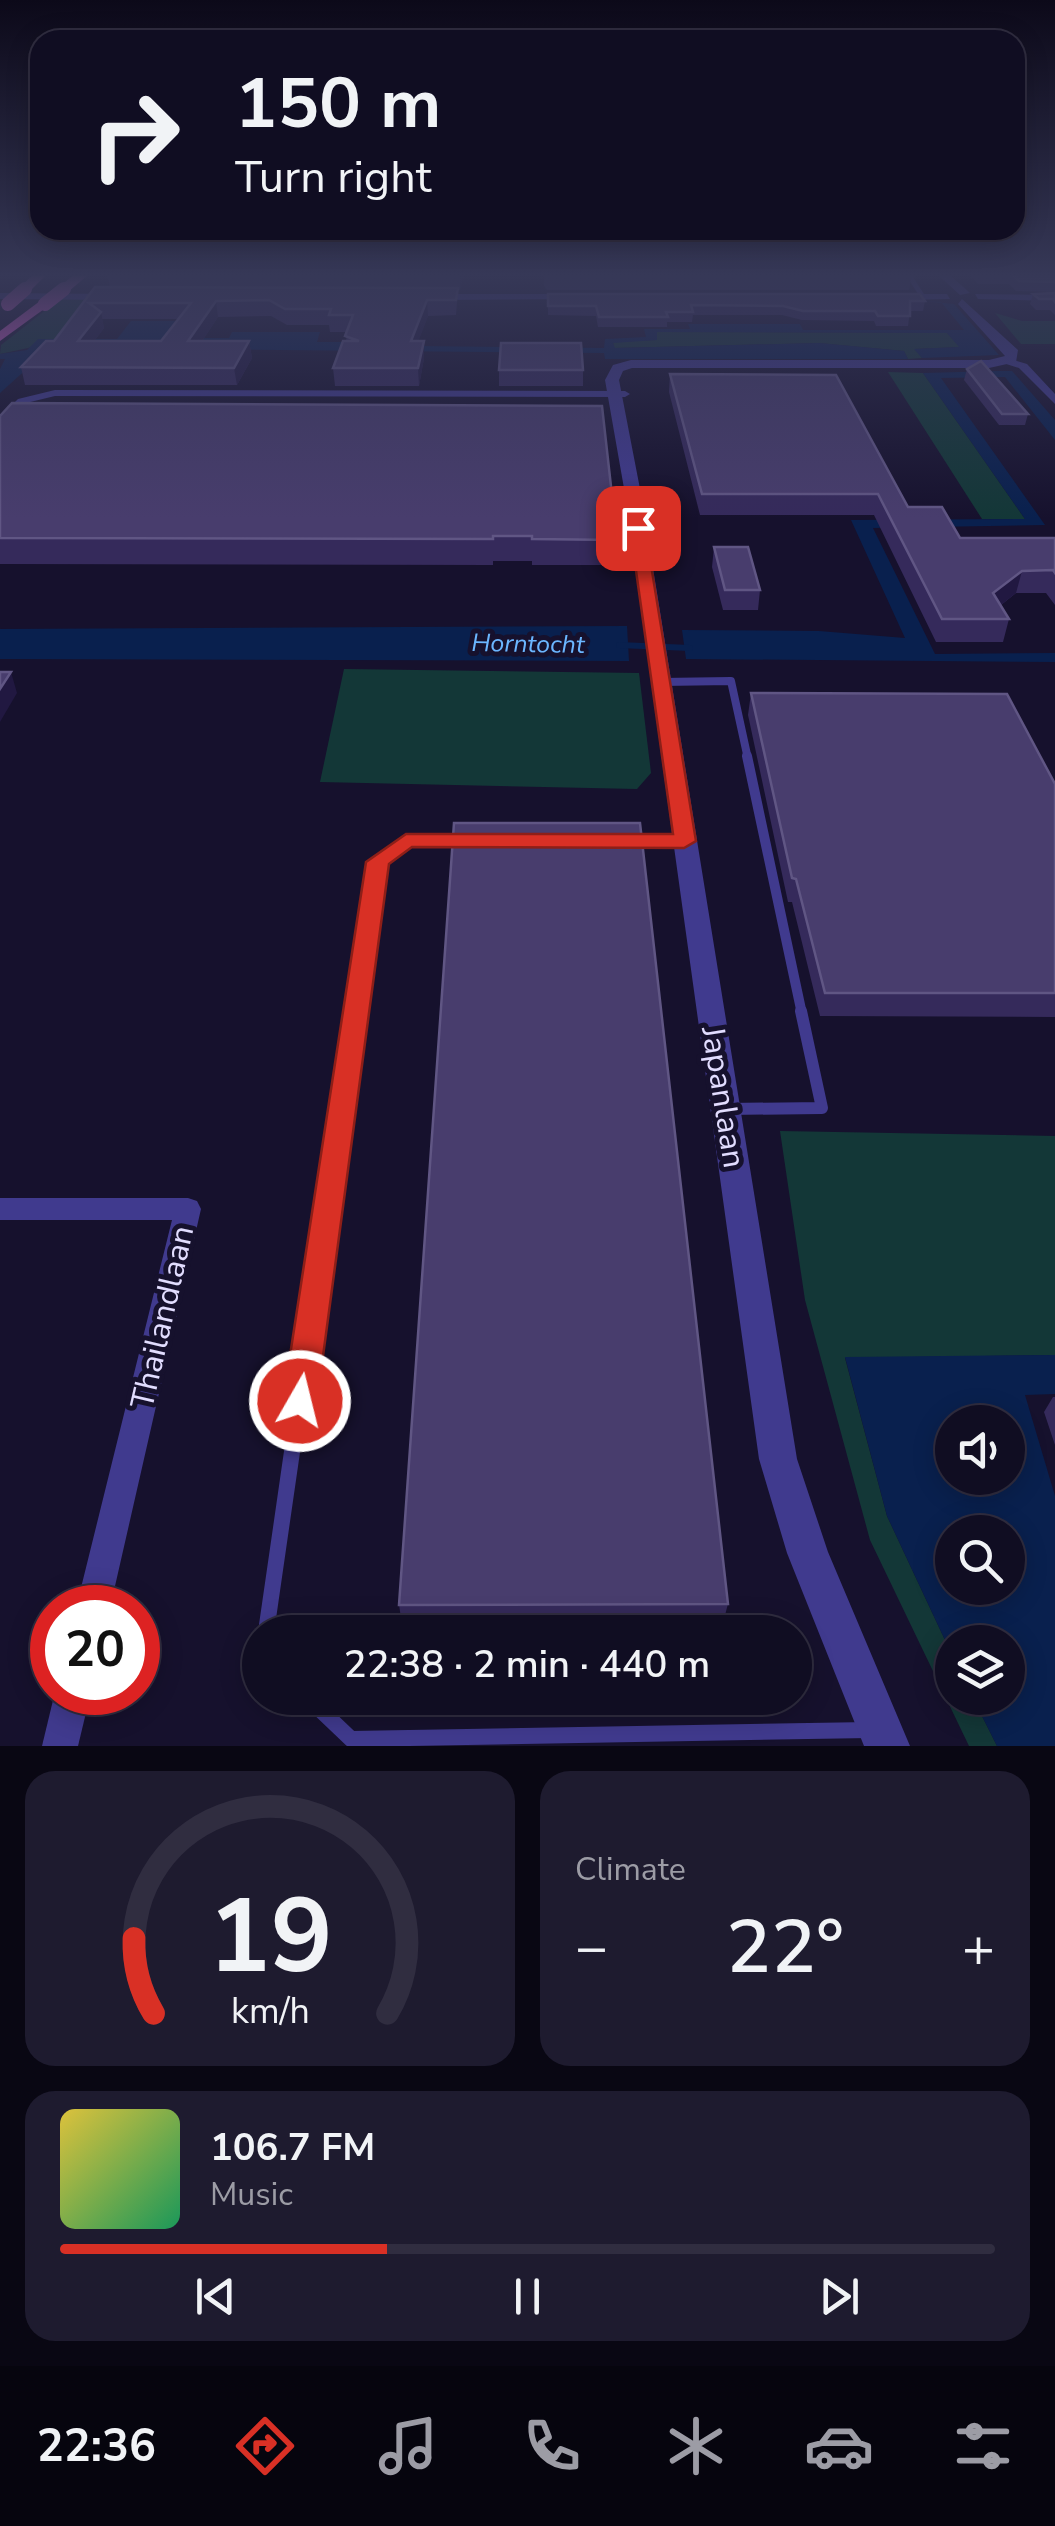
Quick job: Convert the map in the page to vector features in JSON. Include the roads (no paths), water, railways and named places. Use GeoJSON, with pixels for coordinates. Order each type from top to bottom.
{"type":"FeatureCollection","features":[{"type":"Feature","properties":{"kind":"street"},"geometry":{"type":"LineString","coordinates":[[1012,355],[1008,362],[1023,366],[1055,401]]}},
{"type":"Feature","properties":{"kind":"street","name":"Japanlaan"},"geometry":{"type":"LineString","coordinates":[[884,1738],[808,1552],[778,1459],[622,432],[629,424],[619,394],[623,380],[617,375],[618,368],[631,364],[1008,362]]}},
{"type":"Feature","properties":{"kind":"street"},"geometry":{"type":"LineString","coordinates":[[0,422],[22,401],[54,394],[619,394]]}},
{"type":"Feature","properties":{"kind":"street","name":"Thailandlaan"},"geometry":{"type":"LineString","coordinates":[[0,1209],[188,1210],[98,1585]]}},
{"type":"Feature","properties":{"kind":"street"},"geometry":{"type":"LineString","coordinates":[[60,1746],[67,1715]]}},
{"type":"Feature","properties":{"kind":"lane"},"geometry":{"type":"LineString","coordinates":[[657,656],[731,682],[822,1108],[726,1109]]}},
{"type":"Feature","properties":{"kind":"lane"},"geometry":{"type":"LineString","coordinates":[[268,1615],[378,862],[406,840],[482,840]]}},
{"type":"Feature","properties":{"kind":"lane"},"geometry":{"type":"LineString","coordinates":[[612,841],[684,841]]}},
{"type":"Feature","properties":{"kind":"lane"},"geometry":{"type":"LineString","coordinates":[[326,1715],[351,1739],[884,1738]]}},
{"type":"Feature","properties":{"kind":"water"},"geometry":{"type":"Polygon","coordinates":[[[0,355],[42,355],[0,393],[0,369],[5,359],[0,355]]]}},
{"type":"Feature","properties":{"kind":"water"},"geometry":{"type":"Polygon","coordinates":[[[604,355],[906,355],[908,359],[605,359],[604,355]]]}},
{"type":"Feature","properties":{"kind":"water"},"geometry":{"type":"Polygon","coordinates":[[[920,355],[987,355],[922,358],[920,355]]]}},
{"type":"Feature","properties":{"kind":"water"},"geometry":{"type":"Polygon","coordinates":[[[1012,371],[1055,420],[1055,440],[1005,377],[941,378],[1045,525],[873,528],[935,654],[1055,653],[1055,662],[686,659],[682,630],[819,631],[905,638],[851,520],[1025,519],[923,373],[1012,371]]]}},
{"type":"Feature","properties":{"kind":"water"},"geometry":{"type":"Polygon","coordinates":[[[627,626],[629,661],[0,659],[0,629],[627,626]]]}},
{"type":"Feature","properties":{"kind":"water"},"geometry":{"type":"Polygon","coordinates":[[[1055,1355],[1055,1394],[1025,1395],[1055,1496],[1055,1746],[997,1746],[982,1715],[1025,1715],[1025,1625],[938,1625],[887,1516],[845,1357],[1055,1355]]]}},
{"type":"Feature","properties":{"kind":"waterway","name":"Horntocht"},"geometry":{"type":"LineString","coordinates":[[619,645],[690,648]]}}]}
